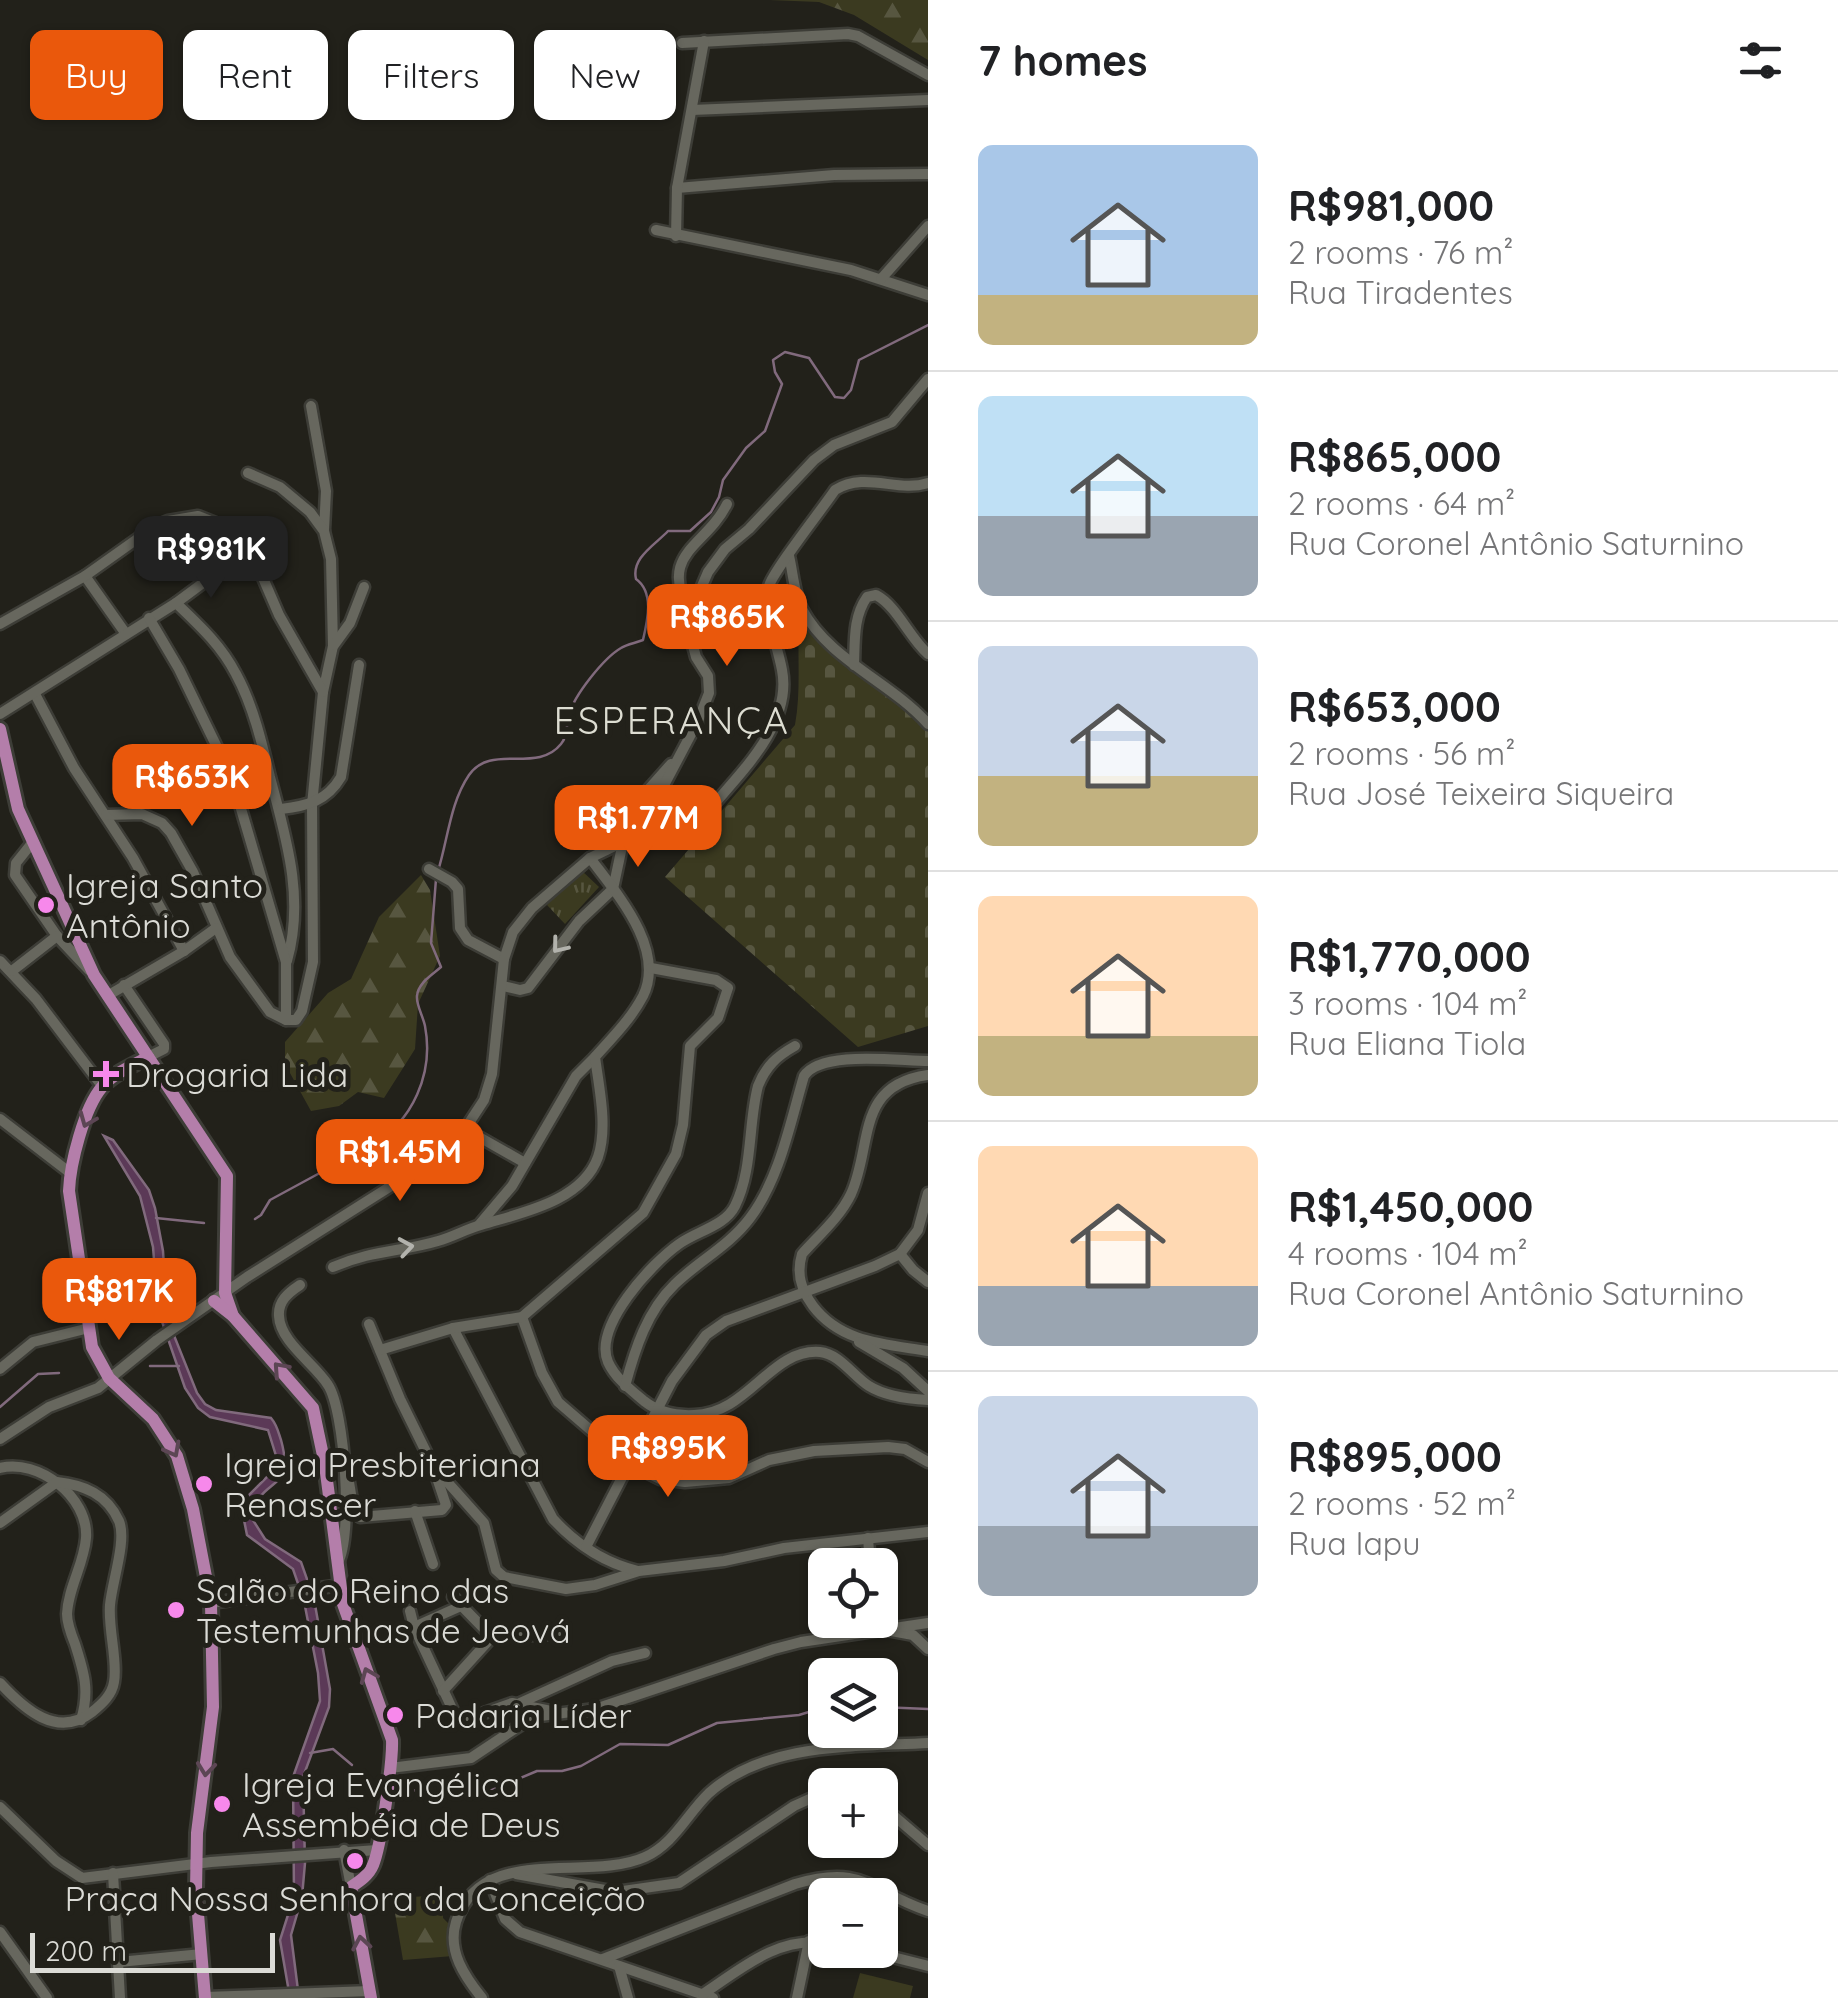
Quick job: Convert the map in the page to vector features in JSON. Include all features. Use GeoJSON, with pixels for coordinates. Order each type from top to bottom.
{"type":"FeatureCollection","features":[{"type":"Feature","properties":{"kind":"main road"},"geometry":{"type":"LineString","coordinates":[[0,729],[18,809],[94,975],[228,1176],[219,1297],[313,1408],[325,1465],[343,1604],[392,1740],[377,1850],[372,1867],[352,1887],[371,1994]]}},
{"type":"Feature","properties":{"kind":"main road"},"geometry":{"type":"LineString","coordinates":[[148,1057],[102,1086],[69,1172],[69,1191],[92,1347],[153,1419],[178,1456],[193,1509],[211,1603],[214,1685],[197,1832],[196,1890],[205,1998]]}},
{"type":"Feature","properties":{"kind":"street"},"geometry":{"type":"LineString","coordinates":[[682,43],[848,34],[928,75]]}},
{"type":"Feature","properties":{"kind":"street"},"geometry":{"type":"LineString","coordinates":[[676,236],[677,188],[704,40]]}},
{"type":"Feature","properties":{"kind":"street"},"geometry":{"type":"LineString","coordinates":[[692,110],[928,100]]}},
{"type":"Feature","properties":{"kind":"street"},"geometry":{"type":"LineString","coordinates":[[677,188],[834,176],[928,174]]}},
{"type":"Feature","properties":{"kind":"street"},"geometry":{"type":"LineString","coordinates":[[881,279],[928,226]]}},
{"type":"Feature","properties":{"kind":"street"},"geometry":{"type":"LineString","coordinates":[[656,230],[851,270],[928,295]]}},
{"type":"Feature","properties":{"kind":"street"},"geometry":{"type":"LineString","coordinates":[[503,986],[528,988],[579,921],[613,890],[628,839],[652,809],[709,693],[708,676],[696,657],[689,632],[690,614],[708,572],[725,548],[761,517],[814,460],[834,445],[892,422],[928,380]]}},
{"type":"Feature","properties":{"kind":"street"},"geometry":{"type":"LineString","coordinates":[[106,815],[142,814],[162,823],[193,872],[230,958],[256,995],[270,1012],[286,1020],[300,1016],[313,962],[312,805],[333,646],[331,559],[324,531],[326,491],[311,406]]}},
{"type":"Feature","properties":{"kind":"street"},"geometry":{"type":"LineString","coordinates":[[248,473],[280,487],[310,512],[324,531]]}},
{"type":"Feature","properties":{"kind":"street"},"geometry":{"type":"LineString","coordinates":[[0,1440],[28,1418],[92,1392],[219,1297],[452,1144],[484,1100],[492,1074],[504,958],[521,919],[590,858],[628,839],[659,838],[692,825],[713,805],[769,732],[782,702],[784,677],[767,601],[770,581],[835,490],[864,480],[914,486],[928,482]]}},
{"type":"Feature","properties":{"kind":"street"},"geometry":{"type":"LineString","coordinates":[[690,614],[679,589],[685,553],[727,504]]}},
{"type":"Feature","properties":{"kind":"street"},"geometry":{"type":"LineString","coordinates":[[0,624],[85,576],[154,527],[185,516],[215,520],[250,548],[279,615],[324,692]]}},
{"type":"Feature","properties":{"kind":"street"},"geometry":{"type":"LineString","coordinates":[[0,714],[176,603],[250,548]]}},
{"type":"Feature","properties":{"kind":"street"},"geometry":{"type":"LineString","coordinates":[[789,556],[801,608],[854,665],[914,708],[928,724]]}},
{"type":"Feature","properties":{"kind":"street"},"geometry":{"type":"LineString","coordinates":[[85,576],[126,634]]}},
{"type":"Feature","properties":{"kind":"street"},"geometry":{"type":"LineString","coordinates":[[333,646],[350,624],[364,587]]}},
{"type":"Feature","properties":{"kind":"street"},"geometry":{"type":"LineString","coordinates":[[854,665],[856,622],[861,606],[867,597],[876,595],[889,604],[907,633],[928,654]]}},
{"type":"Feature","properties":{"kind":"street"},"geometry":{"type":"LineString","coordinates":[[176,603],[212,637],[239,678],[281,809],[292,863],[294,902],[293,938],[286,962],[286,1020]]}},
{"type":"Feature","properties":{"kind":"street"},"geometry":{"type":"LineString","coordinates":[[149,618],[179,669],[232,778],[286,962]]}},
{"type":"Feature","properties":{"kind":"street"},"geometry":{"type":"LineString","coordinates":[[281,809],[312,805],[333,789],[341,777],[359,664]]}},
{"type":"Feature","properties":{"kind":"street"},"geometry":{"type":"LineString","coordinates":[[35,694],[74,768],[106,815],[184,951]]}},
{"type":"Feature","properties":{"kind":"street"},"geometry":{"type":"LineString","coordinates":[[606,850],[615,828],[679,756]]}},
{"type":"Feature","properties":{"kind":"street"},"geometry":{"type":"LineString","coordinates":[[32,844],[16,863],[15,875],[57,936],[94,975]]}},
{"type":"Feature","properties":{"kind":"street"},"geometry":{"type":"LineString","coordinates":[[478,1225],[512,1186],[576,1076],[632,1014],[644,993],[650,968],[646,946],[590,858]]}},
{"type":"Feature","properties":{"kind":"street"},"geometry":{"type":"LineString","coordinates":[[431,871],[452,882],[459,895],[460,928],[476,946],[504,958]]}},
{"type":"Feature","properties":{"kind":"street"},"geometry":{"type":"LineString","coordinates":[[107,996],[216,928]]}},
{"type":"Feature","properties":{"kind":"street"},"geometry":{"type":"LineString","coordinates":[[12,971],[57,936]]}},
{"type":"Feature","properties":{"kind":"street"},"geometry":{"type":"LineString","coordinates":[[0,961],[102,1086]]}},
{"type":"Feature","properties":{"kind":"street"},"geometry":{"type":"LineString","coordinates":[[380,1350],[454,1328],[522,1316],[632,1224],[650,1202],[676,1154],[690,1046],[718,1018],[728,988],[716,980],[650,968]]}},
{"type":"Feature","properties":{"kind":"street"},"geometry":{"type":"LineString","coordinates":[[124,985],[164,1044],[164,1049],[148,1057]]}},
{"type":"Feature","properties":{"kind":"street"},"geometry":{"type":"LineString","coordinates":[[795,1046],[778,1056],[758,1086],[743,1178],[732,1211],[679,1244],[646,1274],[608,1333],[608,1362],[625,1386],[657,1411],[691,1416],[725,1408],[744,1397],[774,1368],[816,1352],[830,1354],[870,1386],[928,1400]]}},
{"type":"Feature","properties":{"kind":"street"},"geometry":{"type":"LineString","coordinates":[[333,1267],[375,1251],[437,1242],[560,1197],[593,1169],[599,1154],[601,1128],[595,1057]]}},
{"type":"Feature","properties":{"kind":"street"},"geometry":{"type":"LineString","coordinates":[[625,1386],[638,1341],[666,1294],[730,1241],[768,1190],[809,1068],[828,1062],[928,1061]]}},
{"type":"Feature","properties":{"kind":"street"},"geometry":{"type":"LineString","coordinates":[[928,1075],[899,1084],[873,1110],[857,1178],[846,1205],[802,1254],[800,1263],[802,1292],[823,1319],[903,1368],[928,1391]]}},
{"type":"Feature","properties":{"kind":"street"},"geometry":{"type":"LineString","coordinates":[[0,1119],[69,1172]]}},
{"type":"Feature","properties":{"kind":"street"},"geometry":{"type":"LineString","coordinates":[[466,1129],[525,1164]]}},
{"type":"Feature","properties":{"kind":"street"},"geometry":{"type":"LineString","coordinates":[[365,1140],[392,1186]]}},
{"type":"Feature","properties":{"kind":"street"},"geometry":{"type":"LineString","coordinates":[[586,1547],[672,1381],[706,1335],[726,1321],[900,1254],[918,1230],[928,1193]]}},
{"type":"Feature","properties":{"kind":"street"},"geometry":{"type":"LineString","coordinates":[[900,1254],[928,1282]]}},
{"type":"Feature","properties":{"kind":"street"},"geometry":{"type":"LineString","coordinates":[[300,1285],[281,1303],[282,1327],[334,1396],[355,1514],[377,1517],[442,1510],[446,1507],[433,1466],[369,1324]]}},
{"type":"Feature","properties":{"kind":"street"},"geometry":{"type":"LineString","coordinates":[[522,1316],[549,1390],[573,1418],[630,1464],[660,1479],[685,1482],[729,1478],[769,1460],[814,1452],[905,1449],[928,1462]]}},
{"type":"Feature","properties":{"kind":"street"},"geometry":{"type":"LineString","coordinates":[[0,1369],[34,1342],[89,1328]]}},
{"type":"Feature","properties":{"kind":"street"},"geometry":{"type":"LineString","coordinates":[[454,1328],[543,1503],[568,1535],[616,1565],[639,1571]]}},
{"type":"Feature","properties":{"kind":"street"},"geometry":{"type":"LineString","coordinates":[[850,1336],[928,1351]]}},
{"type":"Feature","properties":{"kind":"street"},"geometry":{"type":"LineString","coordinates":[[0,1468],[18,1466],[57,1482],[79,1485],[111,1506],[122,1529],[110,1614],[115,1680],[105,1702],[81,1720],[62,1724],[28,1711],[0,1684]]}},
{"type":"Feature","properties":{"kind":"street"},"geometry":{"type":"LineString","coordinates":[[433,1466],[484,1523],[496,1570],[504,1577],[566,1589],[595,1585],[639,1571],[928,1532]]}},
{"type":"Feature","properties":{"kind":"street"},"geometry":{"type":"LineString","coordinates":[[338,1562],[346,1545],[344,1468]]}},
{"type":"Feature","properties":{"kind":"street"},"geometry":{"type":"LineString","coordinates":[[0,1523],[57,1482]]}},
{"type":"Feature","properties":{"kind":"street"},"geometry":{"type":"LineString","coordinates":[[57,1482],[86,1525],[83,1555],[67,1614],[86,1678],[86,1704],[81,1720]]}},
{"type":"Feature","properties":{"kind":"street"},"geometry":{"type":"LineString","coordinates":[[415,1511],[433,1564]]}},
{"type":"Feature","properties":{"kind":"street"},"geometry":{"type":"LineString","coordinates":[[868,1538],[869,1548]]}},
{"type":"Feature","properties":{"kind":"street"},"geometry":{"type":"LineString","coordinates":[[211,1603],[340,1585]]}},
{"type":"Feature","properties":{"kind":"street"},"geometry":{"type":"LineString","coordinates":[[414,1626],[457,1601],[492,1637]]}},
{"type":"Feature","properties":{"kind":"street"},"geometry":{"type":"LineString","coordinates":[[410,1611],[442,1691],[456,1717],[462,1719],[519,1703],[612,1661],[645,1653]]}},
{"type":"Feature","properties":{"kind":"street"},"geometry":{"type":"LineString","coordinates":[[898,1625],[928,1623]]}},
{"type":"Feature","properties":{"kind":"street"},"geometry":{"type":"LineString","coordinates":[[898,1631],[912,1634],[928,1649]]}},
{"type":"Feature","properties":{"kind":"street"},"geometry":{"type":"LineString","coordinates":[[442,1691],[492,1637],[557,1634]]}},
{"type":"Feature","properties":{"kind":"street"},"geometry":{"type":"LineString","coordinates":[[390,1768],[471,1758],[518,1726],[556,1713],[595,1709],[726,1662],[823,1638]]}},
{"type":"Feature","properties":{"kind":"street"},"geometry":{"type":"LineString","coordinates":[[519,1703],[556,1713]]}},
{"type":"Feature","properties":{"kind":"street"},"geometry":{"type":"LineString","coordinates":[[482,1998],[458,1960],[454,1934],[466,1904],[481,1885],[548,1866],[616,1867],[644,1858],[668,1842],[709,1794],[753,1764],[813,1751],[928,1743]]}},
{"type":"Feature","properties":{"kind":"street"},"geometry":{"type":"LineString","coordinates":[[515,1874],[616,1892],[678,1883],[808,1800]]}},
{"type":"Feature","properties":{"kind":"street"},"geometry":{"type":"LineString","coordinates":[[0,1807],[82,1878],[306,1853],[377,1850]]}},
{"type":"Feature","properties":{"kind":"street"},"geometry":{"type":"LineString","coordinates":[[898,1819],[928,1845]]}},
{"type":"Feature","properties":{"kind":"street"},"geometry":{"type":"LineString","coordinates":[[344,1850],[352,1887]]}},
{"type":"Feature","properties":{"kind":"street"},"geometry":{"type":"LineString","coordinates":[[112,1873],[120,1998]]}},
{"type":"Feature","properties":{"kind":"street"},"geometry":{"type":"LineString","coordinates":[[603,1960],[826,1875],[848,1876],[928,1911]]}},
{"type":"Feature","properties":{"kind":"street"},"geometry":{"type":"LineString","coordinates":[[490,1880],[512,1927],[708,1996],[772,1948],[808,1941]]}},
{"type":"Feature","properties":{"kind":"street"},"geometry":{"type":"LineString","coordinates":[[0,1932],[48,1998]]}},
{"type":"Feature","properties":{"kind":"street"},"geometry":{"type":"LineString","coordinates":[[796,1998],[808,1945]]}},
{"type":"Feature","properties":{"kind":"street"},"geometry":{"type":"LineString","coordinates":[[119,1962],[202,1954]]}},
{"type":"Feature","properties":{"kind":"street"},"geometry":{"type":"LineString","coordinates":[[898,1958],[928,1966]]}},
{"type":"Feature","properties":{"kind":"street"},"geometry":{"type":"LineString","coordinates":[[619,1966],[628,1998]]}},
{"type":"Feature","properties":{"kind":"street"},"geometry":{"type":"LineString","coordinates":[[205,1998],[371,1994]]}},
{"type":"Feature","properties":{"kind":"green space"},"geometry":{"type":"Polygon","coordinates":[[[770,0],[928,0],[928,60],[854,15],[819,2],[770,0]]]}},
{"type":"Feature","properties":{"kind":"green space"},"geometry":{"type":"Polygon","coordinates":[[[800,609],[857,670],[928,728],[928,1026],[858,1047],[665,877],[795,725],[800,609]]]}},
{"type":"Feature","properties":{"kind":"green space"},"geometry":{"type":"Polygon","coordinates":[[[581,870],[599,887],[565,924],[547,905],[581,870]]]}},
{"type":"Feature","properties":{"kind":"green space"},"geometry":{"type":"Polygon","coordinates":[[[421,875],[430,890],[440,956],[418,1004],[415,1049],[384,1098],[358,1092],[339,1106],[311,1111],[285,1064],[285,1042],[328,993],[351,979],[379,917],[421,875]]]}},
{"type":"Feature","properties":{"kind":"green space"},"geometry":{"type":"Polygon","coordinates":[[[411,1897],[443,1900],[443,1918],[452,1927],[453,1956],[403,1960],[395,1913],[411,1908],[411,1897]]]}},
{"type":"Feature","properties":{"kind":"green space"},"geometry":{"type":"Polygon","coordinates":[[[860,1973],[913,1986],[910,1998],[853,1998],[860,1973]]]}},
{"type":"Feature","properties":{"kind":"shaded area"},"geometry":{"type":"Polygon","coordinates":[[[104,1136],[113,1140],[149,1190],[163,1251],[167,1318],[197,1393],[216,1410],[271,1418],[281,1440],[284,1469],[255,1504],[251,1517],[265,1539],[301,1562],[314,1599],[330,1689],[329,1707],[303,1777],[305,1863],[302,1897],[291,1935],[299,1998],[290,1998],[280,1940],[294,1896],[293,1777],[320,1701],[318,1673],[304,1601],[293,1569],[247,1535],[242,1510],[247,1497],[274,1470],[277,1459],[268,1430],[210,1417],[198,1408],[185,1388],[158,1310],[153,1247],[140,1196],[104,1136]]]}},
{"type":"Feature","properties":{"kind":"waterway"},"geometry":{"type":"LineString","coordinates":[[438,871],[453,809],[469,775],[489,761],[551,753],[563,741],[572,707],[590,678],[614,653],[643,640],[648,606],[642,584],[636,579],[637,565],[668,531],[690,531],[711,512],[723,480],[746,448],[765,431],[782,384],[773,360],[785,352],[809,358],[835,397],[844,398],[851,390],[859,360],[928,325]]}},
{"type":"Feature","properties":{"kind":"waterway"},"geometry":{"type":"LineString","coordinates":[[371,1145],[409,1110],[423,1078],[427,1044],[417,996],[423,983],[441,967],[431,943],[436,879]]}},
{"type":"Feature","properties":{"kind":"waterway"},"geometry":{"type":"LineString","coordinates":[[255,1219],[270,1200],[364,1149]]}},
{"type":"Feature","properties":{"kind":"waterway"},"geometry":{"type":"LineString","coordinates":[[156,1218],[204,1223]]}},
{"type":"Feature","properties":{"kind":"waterway"},"geometry":{"type":"LineString","coordinates":[[150,1366],[179,1366]]}},
{"type":"Feature","properties":{"kind":"waterway"},"geometry":{"type":"LineString","coordinates":[[0,1407],[38,1374],[59,1373]]}},
{"type":"Feature","properties":{"kind":"waterway"},"geometry":{"type":"LineString","coordinates":[[898,1708],[928,1709]]}},
{"type":"Feature","properties":{"kind":"waterway"},"geometry":{"type":"LineString","coordinates":[[403,1788],[443,1796],[485,1793],[537,1771],[581,1766],[620,1744],[668,1745],[717,1723],[808,1712]]}},
{"type":"Feature","properties":{"kind":"waterway"},"geometry":{"type":"LineString","coordinates":[[310,1753],[333,1749],[352,1765]]}},
{"type":"Feature","properties":{"kind":"place","name":"Igreja Santo Antônio"},"geometry":{"type":"Point","coordinates":[46,905]}},
{"type":"Feature","properties":{"kind":"place","name":"Drogaria Lida"},"geometry":{"type":"Point","coordinates":[106,1074]}},
{"type":"Feature","properties":{"kind":"place","name":"Igreja Presbiteriana Renascer"},"geometry":{"type":"Point","coordinates":[204,1484]}},
{"type":"Feature","properties":{"kind":"place","name":"Salão do Reino das Testemunhas de Jeová"},"geometry":{"type":"Point","coordinates":[176,1610]}},
{"type":"Feature","properties":{"kind":"place","name":"Padaria Líder"},"geometry":{"type":"Point","coordinates":[395,1715]}},
{"type":"Feature","properties":{"kind":"place","name":"Igreja Evangélica Assembéia de Deus"},"geometry":{"type":"Point","coordinates":[222,1804]}},
{"type":"Feature","properties":{"kind":"place","name":"Praça Nossa Senhora da Conceição"},"geometry":{"type":"Point","coordinates":[355,1861]}},
{"type":"Feature","properties":{"kind":"district","name":"ESPERANÇA"},"geometry":{"type":"Point","coordinates":[672,720]}}]}
